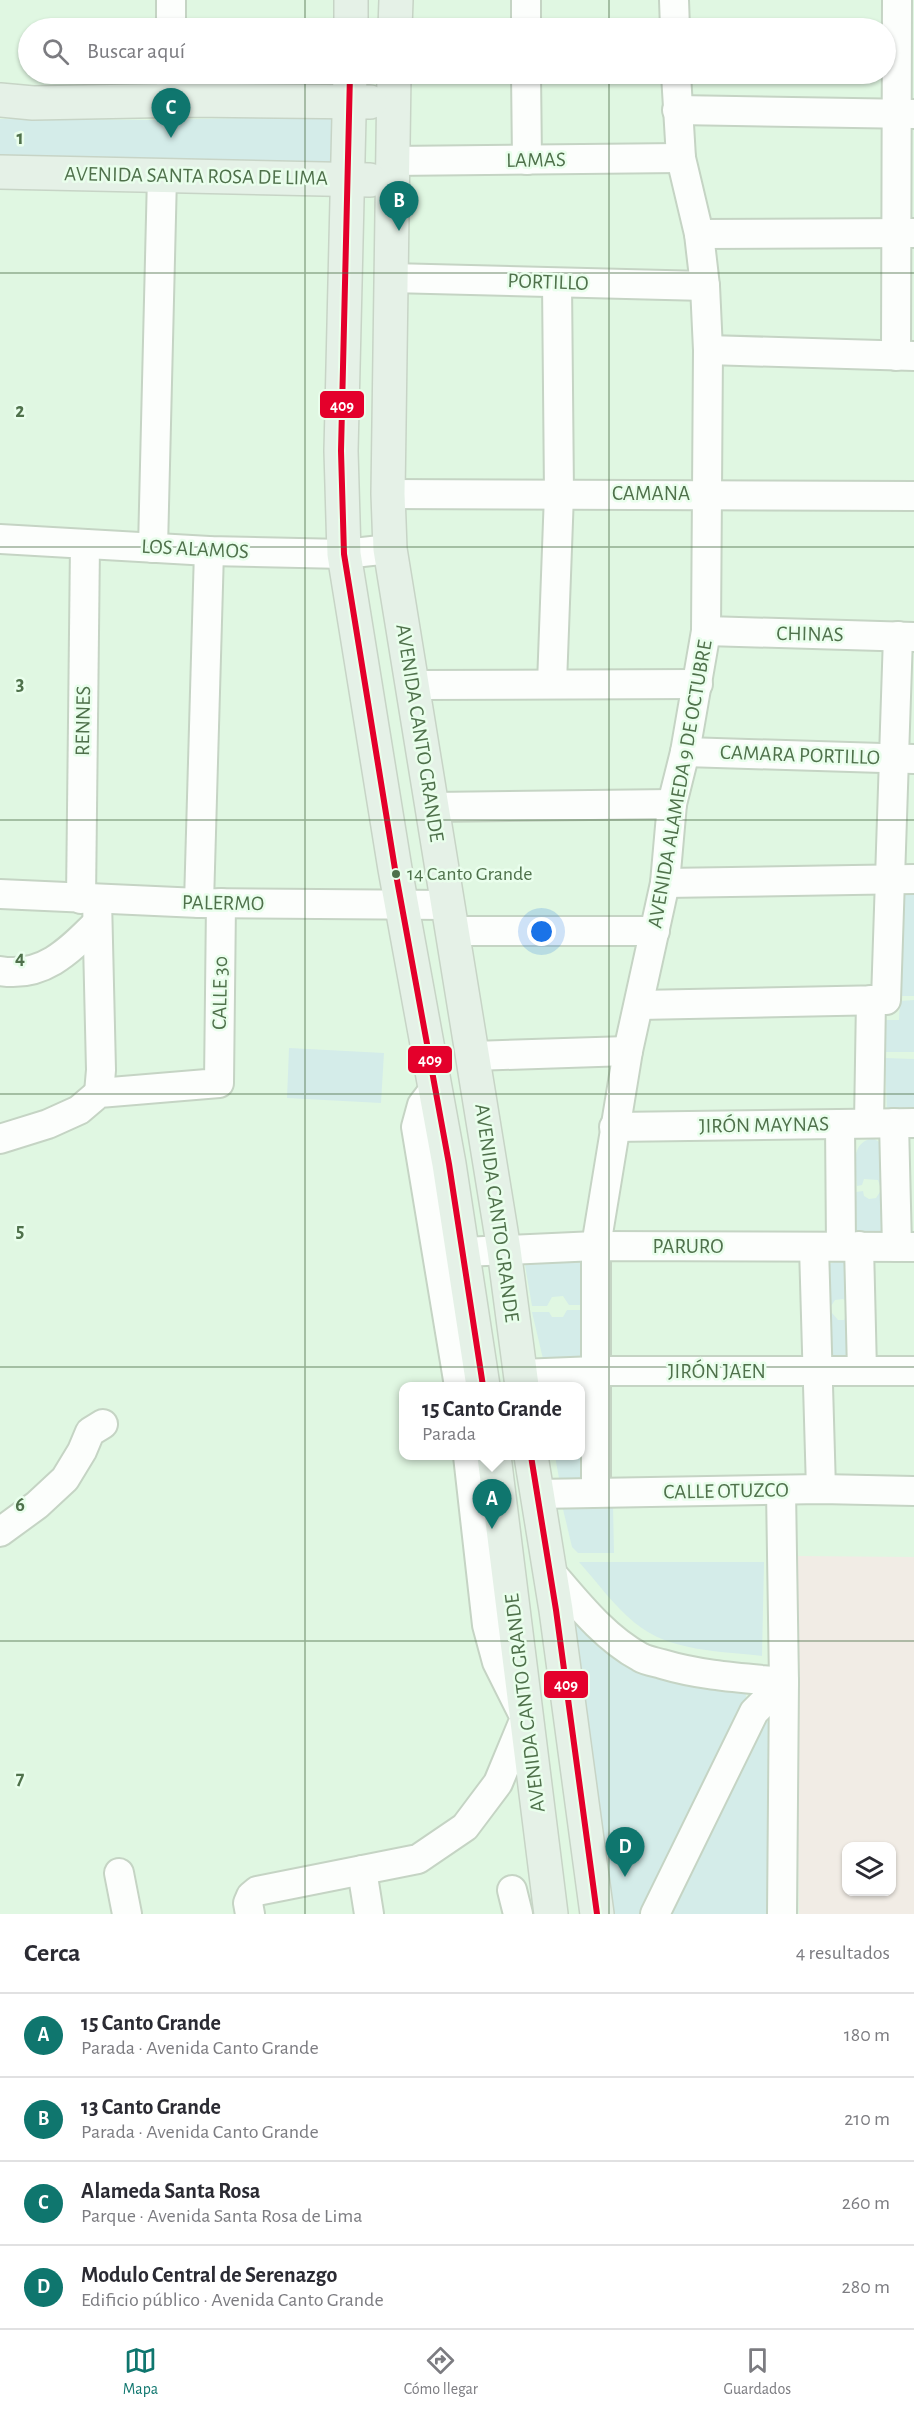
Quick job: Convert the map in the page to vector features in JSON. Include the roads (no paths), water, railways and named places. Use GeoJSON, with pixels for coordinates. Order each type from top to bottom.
{"type":"FeatureCollection","features":[{"type":"Feature","properties":{"kind":"main road"},"geometry":{"type":"LineString","coordinates":[[351,0],[351,18]]}},
{"type":"Feature","properties":{"kind":"main road"},"geometry":{"type":"LineString","coordinates":[[395,18],[396,0]]}},
{"type":"Feature","properties":{"kind":"main road"},"geometry":{"type":"LineString","coordinates":[[0,100],[33,103],[171,87],[394,88]]}},
{"type":"Feature","properties":{"kind":"main road","name":"AVENIDA CANTO GRANDE"},"geometry":{"type":"LineString","coordinates":[[350,88],[341,451],[344,554],[463,1252],[482,1382]]}},
{"type":"Feature","properties":{"kind":"main road","name":"AVENIDA CANTO GRANDE"},"geometry":{"type":"LineString","coordinates":[[394,88],[388,494],[390,549],[414,685],[449,918],[504,1250],[521,1380]]}},
{"type":"Feature","properties":{"kind":"main road","name":"AVENIDA SANTA ROSA DE LIMA"},"geometry":{"type":"LineString","coordinates":[[0,172],[348,179],[392,171]]}},
{"type":"Feature","properties":{"kind":"main road","name":"AVENIDA CANTO GRANDE"},"geometry":{"type":"LineString","coordinates":[[495,1460],[551,1914]]}},
{"type":"Feature","properties":{"kind":"main road","name":"AVENIDA CANTO GRANDE"},"geometry":{"type":"LineString","coordinates":[[532,1460],[556,1610],[597,1914]]}},
{"type":"Feature","properties":{"kind":"street"},"geometry":{"type":"LineString","coordinates":[[171,0],[171,18]]}},
{"type":"Feature","properties":{"kind":"street"},"geometry":{"type":"LineString","coordinates":[[526,0],[526,18]]}},
{"type":"Feature","properties":{"kind":"street"},"geometry":{"type":"LineString","coordinates":[[674,0],[675,18]]}},
{"type":"Feature","properties":{"kind":"street"},"geometry":{"type":"LineString","coordinates":[[708,350],[905,356],[906,113],[897,0]]}},
{"type":"Feature","properties":{"kind":"street"},"geometry":{"type":"LineString","coordinates":[[526,84],[527,160]]}},
{"type":"Feature","properties":{"kind":"street","name":"AVENIDA ALAMEDA 9 DE OCTUBRE"},"geometry":{"type":"LineString","coordinates":[[596,1492],[596,1246],[628,1051],[665,883],[672,804],[685,752],[706,631],[708,350],[705,286],[699,234],[681,158],[676,84]]}},
{"type":"Feature","properties":{"kind":"street"},"geometry":{"type":"LineString","coordinates":[[677,110],[906,113]]}},
{"type":"Feature","properties":{"kind":"street","name":"LAMAS"},"geometry":{"type":"LineString","coordinates":[[392,171],[527,160],[681,158]]}},
{"type":"Feature","properties":{"kind":"street"},"geometry":{"type":"LineString","coordinates":[[153,548],[162,176]]}},
{"type":"Feature","properties":{"kind":"street"},"geometry":{"type":"LineString","coordinates":[[699,234],[905,233]]}},
{"type":"Feature","properties":{"kind":"street","name":"PORTILLO"},"geometry":{"type":"LineString","coordinates":[[391,278],[705,286]]}},
{"type":"Feature","properties":{"kind":"street"},"geometry":{"type":"LineString","coordinates":[[552,684],[559,494],[557,283]]}},
{"type":"Feature","properties":{"kind":"street","name":"CAMANA"},"geometry":{"type":"LineString","coordinates":[[388,494],[914,495]]}},
{"type":"Feature","properties":{"kind":"street","name":"LOS ALAMOS"},"geometry":{"type":"LineString","coordinates":[[0,539],[209,551],[344,554],[390,549]]}},
{"type":"Feature","properties":{"kind":"street","name":"RENNES"},"geometry":{"type":"LineString","coordinates":[[85,544],[92,907],[101,1070],[99,1093]]}},
{"type":"Feature","properties":{"kind":"street","name":"CALLE 30"},"geometry":{"type":"LineString","coordinates":[[99,1093],[219,1083],[210,903],[209,551]]}},
{"type":"Feature","properties":{"kind":"street","name":"CHINAS"},"geometry":{"type":"LineString","coordinates":[[706,631],[906,637]]}},
{"type":"Feature","properties":{"kind":"street"},"geometry":{"type":"LineString","coordinates":[[639,1005],[886,1000],[903,879],[906,637]]}},
{"type":"Feature","properties":{"kind":"street"},"geometry":{"type":"LineString","coordinates":[[414,685],[698,684]]}},
{"type":"Feature","properties":{"kind":"street","name":"CAMARA PORTILLO"},"geometry":{"type":"LineString","coordinates":[[685,752],[904,759]]}},
{"type":"Feature","properties":{"kind":"street"},"geometry":{"type":"LineString","coordinates":[[433,807],[672,804]]}},
{"type":"Feature","properties":{"kind":"street"},"geometry":{"type":"LineString","coordinates":[[665,883],[903,879]]}},
{"type":"Feature","properties":{"kind":"street","name":"PALERMO"},"geometry":{"type":"LineString","coordinates":[[0,894],[92,907],[210,903],[402,904],[449,918],[656,931]]}},
{"type":"Feature","properties":{"kind":"street"},"geometry":{"type":"LineString","coordinates":[[0,970],[25,972],[55,961],[92,907]]}},
{"type":"Feature","properties":{"kind":"street"},"geometry":{"type":"LineString","coordinates":[[871,1000],[892,1123],[906,1247]]}},
{"type":"Feature","properties":{"kind":"street"},"geometry":{"type":"LineString","coordinates":[[473,1056],[628,1051]]}},
{"type":"Feature","properties":{"kind":"street"},"geometry":{"type":"LineString","coordinates":[[435,1088],[422,1104],[416,1127],[458,1382]]}},
{"type":"Feature","properties":{"kind":"street"},"geometry":{"type":"LineString","coordinates":[[0,1139],[48,1124],[79,1110],[99,1093]]}},
{"type":"Feature","properties":{"kind":"street","name":"JIRÓN MAYNAS"},"geometry":{"type":"LineString","coordinates":[[615,1127],[892,1123]]}},
{"type":"Feature","properties":{"kind":"street"},"geometry":{"type":"LineString","coordinates":[[821,1489],[816,1371],[838,1246],[840,1124]]}},
{"type":"Feature","properties":{"kind":"street","name":"PARURO"},"geometry":{"type":"LineString","coordinates":[[463,1252],[596,1246],[906,1247]]}},
{"type":"Feature","properties":{"kind":"street"},"geometry":{"type":"LineString","coordinates":[[838,1246],[862,1371]]}},
{"type":"Feature","properties":{"kind":"street","name":"JIRÓN JAEN"},"geometry":{"type":"LineString","coordinates":[[521,1380],[596,1371],[914,1371]]}},
{"type":"Feature","properties":{"kind":"street"},"geometry":{"type":"LineString","coordinates":[[0,1532],[37,1505],[65,1479],[82,1451],[90,1432],[103,1424]]}},
{"type":"Feature","properties":{"kind":"street"},"geometry":{"type":"LineString","coordinates":[[250,1914],[248,1903],[250,1896],[257,1891],[418,1859],[465,1827],[498,1783],[525,1718],[497,1662],[487,1625],[469,1460]]}},
{"type":"Feature","properties":{"kind":"street","name":"CALLE OTUZCO"},"geometry":{"type":"LineString","coordinates":[[537,1494],[821,1489],[914,1491]]}},
{"type":"Feature","properties":{"kind":"street"},"geometry":{"type":"LineString","coordinates":[[781,1490],[784,1682],[782,1914]]}},
{"type":"Feature","properties":{"kind":"street"},"geometry":{"type":"LineString","coordinates":[[548,1569],[586,1613],[641,1658],[678,1669],[718,1676],[784,1682]]}},
{"type":"Feature","properties":{"kind":"street"},"geometry":{"type":"LineString","coordinates":[[655,1914],[754,1712],[784,1682]]}},
{"type":"Feature","properties":{"kind":"street"},"geometry":{"type":"LineString","coordinates":[[362,1870],[369,1914]]}},
{"type":"Feature","properties":{"kind":"street"},"geometry":{"type":"LineString","coordinates":[[120,1874],[127,1914]]}},
{"type":"Feature","properties":{"kind":"place","name":"Alameda Santa Rosa"},"geometry":{"type":"Point","coordinates":[171,138]}},
{"type":"Feature","properties":{"kind":"place","name":"13 Canto Grande"},"geometry":{"type":"Point","coordinates":[399,231]}},
{"type":"Feature","properties":{"kind":"place","name":"14 Canto Grande"},"geometry":{"type":"Point","coordinates":[396,874]}},
{"type":"Feature","properties":{"kind":"place","name":"15 Canto Grande"},"geometry":{"type":"Point","coordinates":[492,1529]}},
{"type":"Feature","properties":{"kind":"place","name":"Modulo Central de Serenazgo"},"geometry":{"type":"Point","coordinates":[625,1877]}}]}
